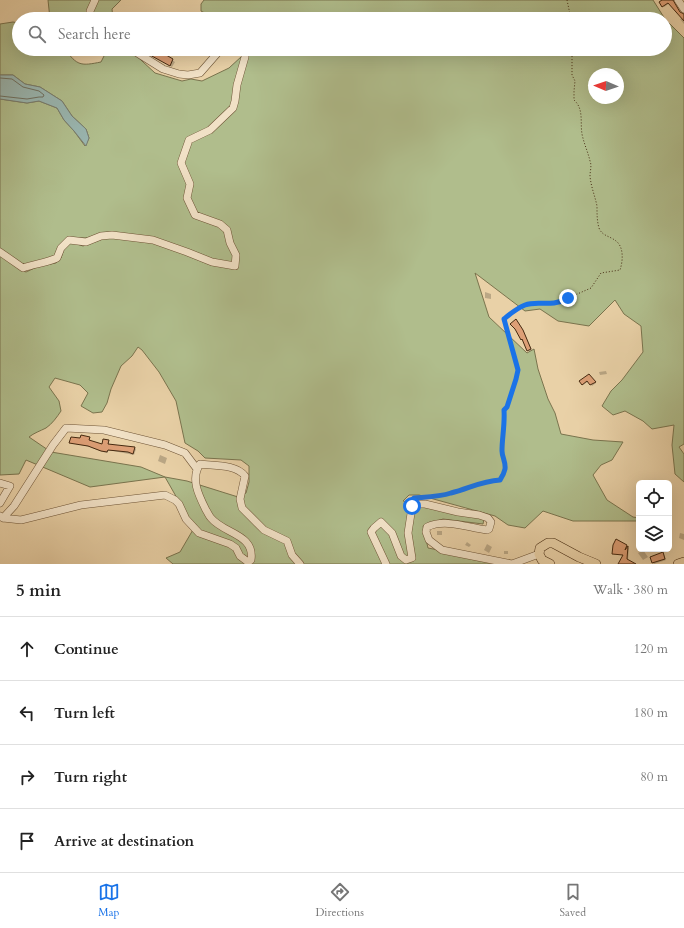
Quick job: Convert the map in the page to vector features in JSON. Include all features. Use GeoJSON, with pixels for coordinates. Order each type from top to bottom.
{"type":"FeatureCollection","features":[{"type":"Feature","properties":{"kind":"main road"},"geometry":{"type":"LineString","coordinates":[[550,564],[542,560],[539,554],[542,545],[551,542],[596,564]]}},
{"type":"Feature","properties":{"kind":"main road"},"geometry":{"type":"LineString","coordinates":[[678,564],[684,562]]}},
{"type":"Feature","properties":{"kind":"street"},"geometry":{"type":"LineString","coordinates":[[90,12],[95,0]]}},
{"type":"Feature","properties":{"kind":"street"},"geometry":{"type":"LineString","coordinates":[[678,0],[684,8]]}},
{"type":"Feature","properties":{"kind":"street"},"geometry":{"type":"LineString","coordinates":[[142,56],[163,69],[188,75],[200,72],[215,56]]}},
{"type":"Feature","properties":{"kind":"street"},"geometry":{"type":"LineString","coordinates":[[0,252],[23,268],[38,263],[49,262],[57,258],[61,248],[69,240],[86,242],[101,236],[112,235],[153,240],[212,262],[235,266],[236,256],[226,230],[220,224],[195,215],[187,198],[190,184],[181,163],[189,140],[210,130],[233,108],[236,101],[237,85],[245,56]]}},
{"type":"Feature","properties":{"kind":"street"},"geometry":{"type":"LineString","coordinates":[[1,517],[14,506],[53,445],[66,428],[104,430],[165,445],[185,453],[197,469]]}},
{"type":"Feature","properties":{"kind":"street"},"geometry":{"type":"LineString","coordinates":[[1,517],[21,520],[81,505],[164,495],[175,500],[179,504],[186,518],[199,533],[230,544],[236,548],[240,556],[248,562],[251,560],[252,552],[249,546],[240,536],[221,527],[211,518],[196,488],[197,469],[200,464],[233,468],[242,471],[245,476],[240,499],[242,508],[264,530],[287,541],[292,555],[300,564]]}},
{"type":"Feature","properties":{"kind":"street"},"geometry":{"type":"LineString","coordinates":[[0,483],[10,486],[0,503]]}},
{"type":"Feature","properties":{"kind":"street"},"geometry":{"type":"LineString","coordinates":[[386,564],[371,532],[381,522],[392,533],[401,556],[406,560],[412,558],[408,533],[412,506],[415,504],[425,504],[458,512],[479,515],[488,518],[491,522],[489,529],[487,530],[462,525],[434,524],[427,527],[426,532],[429,540],[442,550],[512,564],[539,554]]}},
{"type":"Feature","properties":{"kind":"path"},"geometry":{"type":"LineString","coordinates":[[567,0],[570,12]]}},
{"type":"Feature","properties":{"kind":"path"},"geometry":{"type":"LineString","coordinates":[[421,497],[451,493],[493,480],[500,480],[503,476],[505,465],[502,452],[505,425],[504,410],[507,407],[518,370],[504,319],[526,305],[559,302],[591,288],[601,273],[620,270],[622,265],[622,252],[617,241],[602,233],[599,228],[597,207],[590,177],[590,161],[582,134],[582,112],[578,103],[574,100],[575,82],[572,75],[572,56]]}},
{"type":"Feature","properties":{"kind":"green space"},"geometry":{"type":"Polygon","coordinates":[[[48,0],[121,0],[112,9],[112,12],[49,12],[48,0]]]}},
{"type":"Feature","properties":{"kind":"green space"},"geometry":{"type":"Polygon","coordinates":[[[204,0],[653,0],[661,12],[203,12],[201,11],[201,4],[204,0]]]}},
{"type":"Feature","properties":{"kind":"green space"},"geometry":{"type":"Polygon","coordinates":[[[12,22],[12,56],[71,56],[76,62],[89,64],[101,62],[104,56],[137,56],[155,73],[182,81],[191,79],[202,81],[229,68],[242,56],[672,56],[672,26],[684,38],[684,444],[679,447],[684,454],[684,482],[675,474],[672,445],[674,425],[652,429],[643,421],[625,411],[613,415],[602,406],[611,391],[622,380],[643,352],[641,326],[624,314],[615,300],[589,326],[558,321],[540,309],[525,311],[475,273],[489,317],[527,353],[534,349],[538,369],[548,399],[555,413],[561,434],[593,440],[623,442],[612,460],[601,465],[593,475],[607,500],[636,518],[636,521],[573,521],[543,511],[525,528],[508,525],[495,516],[419,495],[409,495],[403,501],[484,519],[483,524],[443,519],[423,526],[428,548],[512,564],[173,564],[166,558],[180,552],[194,528],[165,477],[90,487],[26,460],[19,474],[0,475],[0,255],[19,269],[26,272],[39,266],[56,263],[61,258],[64,249],[71,242],[83,246],[108,237],[153,241],[197,257],[211,264],[212,260],[157,239],[108,232],[87,238],[67,238],[57,256],[23,265],[0,250],[0,99],[27,103],[39,101],[57,108],[64,120],[85,146],[89,138],[86,129],[72,116],[62,101],[40,87],[25,84],[13,75],[0,75],[0,24],[12,22]],[[138,347],[132,356],[121,366],[102,412],[93,413],[81,406],[88,393],[80,385],[55,378],[49,387],[59,401],[61,411],[46,428],[29,437],[51,452],[141,467],[165,477],[187,481],[238,497],[246,493],[249,482],[249,466],[241,460],[205,458],[198,451],[185,443],[176,401],[159,372],[138,347]]]}},
{"type":"Feature","properties":{"kind":"water"},"geometry":{"type":"Polygon","coordinates":[[[0,75],[13,75],[25,84],[40,87],[62,101],[72,116],[86,129],[89,138],[86,146],[64,120],[57,108],[39,101],[27,103],[0,99],[0,75]]]}},
{"type":"Feature","properties":{"kind":"building"},"geometry":{"type":"Polygon","coordinates":[[[662,0],[673,0],[680,12],[684,14],[684,21],[668,3],[662,7],[659,2],[662,0]]]}},
{"type":"Feature","properties":{"kind":"building"},"geometry":{"type":"Polygon","coordinates":[[[152,56],[168,56],[173,59],[170,66],[152,56]]]}},
{"type":"Feature","properties":{"kind":"building"},"geometry":{"type":"Polygon","coordinates":[[[516,319],[523,330],[531,349],[527,351],[522,339],[521,340],[515,329],[510,324],[516,319]]]}},
{"type":"Feature","properties":{"kind":"building"},"geometry":{"type":"Polygon","coordinates":[[[589,374],[596,382],[590,385],[587,381],[582,385],[579,381],[589,374]]]}},
{"type":"Feature","properties":{"kind":"building"},"geometry":{"type":"Polygon","coordinates":[[[81,435],[90,437],[89,440],[102,444],[103,439],[109,440],[108,444],[135,447],[133,454],[108,450],[107,452],[101,451],[88,446],[69,443],[71,437],[80,438],[81,435]]]}},
{"type":"Feature","properties":{"kind":"building"},"geometry":{"type":"Polygon","coordinates":[[[616,539],[627,545],[625,550],[628,546],[627,559],[636,564],[618,564],[623,555],[612,554],[613,545],[616,539]]]}},
{"type":"Feature","properties":{"kind":"building"},"geometry":{"type":"Polygon","coordinates":[[[663,552],[665,559],[652,563],[650,557],[663,552]]]}},
{"type":"Feature","properties":{"kind":"route"},"geometry":{"type":"LineString","coordinates":[[412,506],[415,504],[412,500],[414,498],[451,493],[493,480],[500,480],[505,471],[505,461],[502,452],[505,425],[504,410],[507,407],[518,370],[504,319],[526,305],[549,304],[568,298]]}}]}
